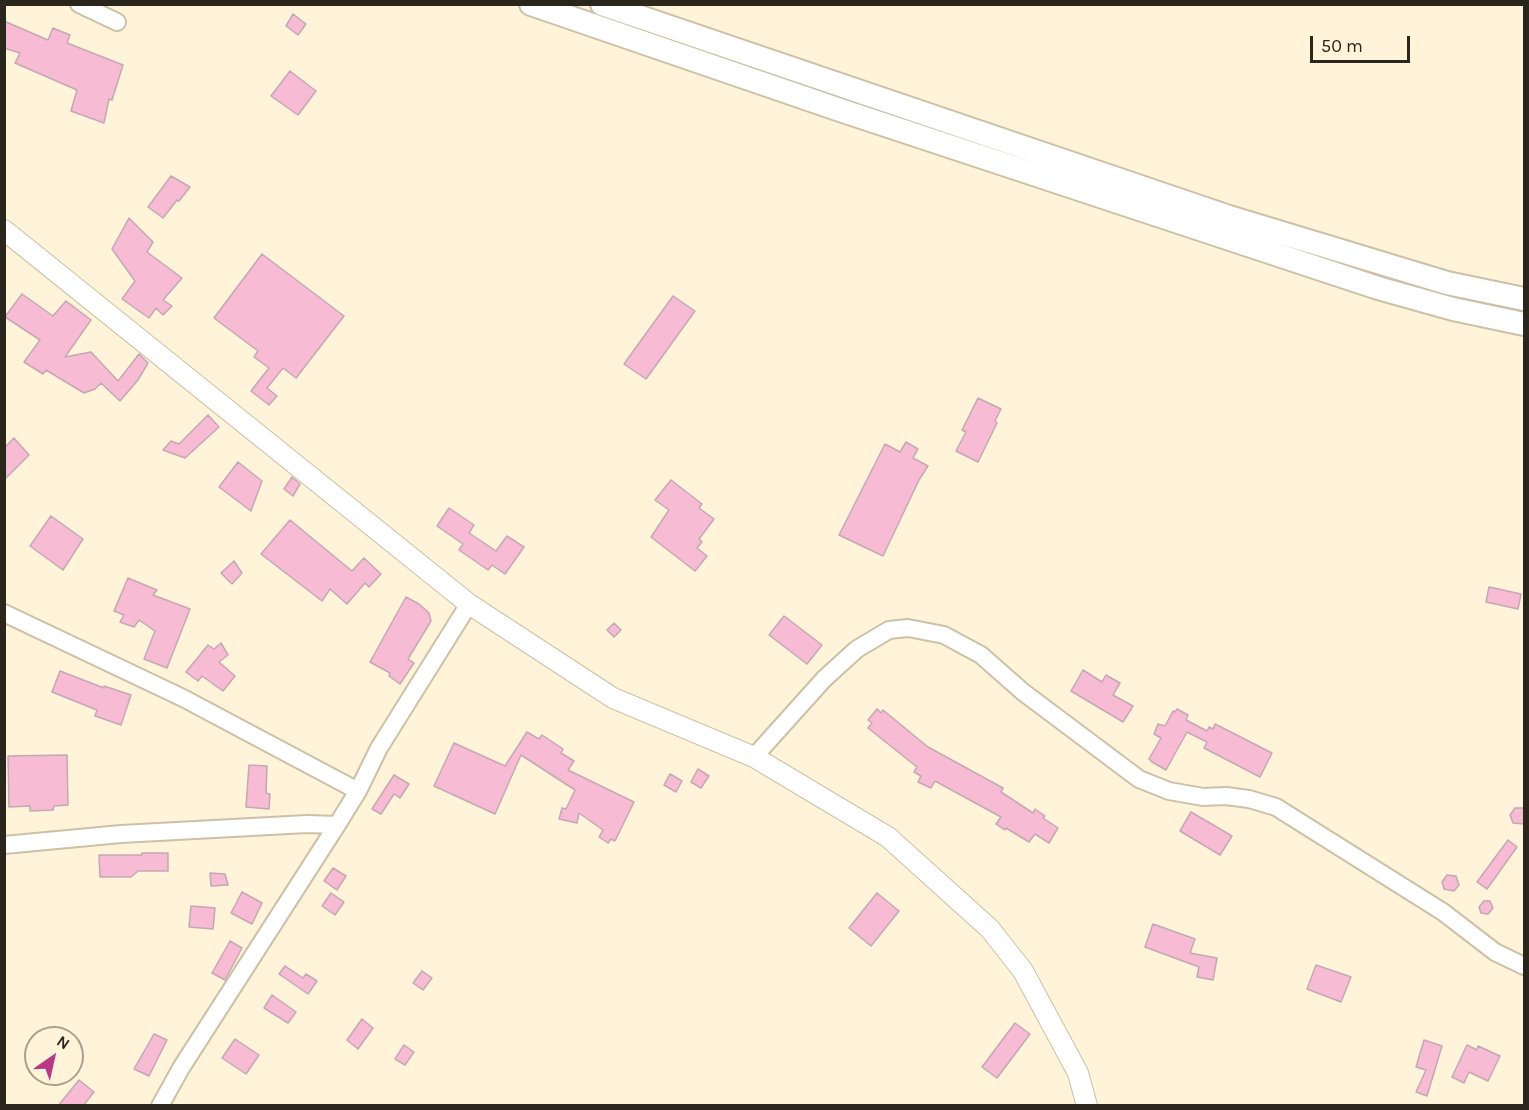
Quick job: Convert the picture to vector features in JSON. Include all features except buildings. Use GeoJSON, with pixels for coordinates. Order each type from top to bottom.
{"type":"FeatureCollection","features":[{"type":"Feature","properties":{"kind":"main road"},"geometry":{"type":"LineString","coordinates":[[531,4],[873,122],[1367,284],[1453,309],[1524,324]]}},
{"type":"Feature","properties":{"kind":"main road"},"geometry":{"type":"LineString","coordinates":[[602,4],[1229,217],[1447,283],[1524,299]]}},
{"type":"Feature","properties":{"kind":"street"},"geometry":{"type":"LineString","coordinates":[[79,4],[117,22]]}},
{"type":"Feature","properties":{"kind":"street"},"geometry":{"type":"LineString","coordinates":[[4,230],[469,604],[613,698],[754,757],[888,837],[990,928],[1023,971],[1078,1073],[1087,1106]]}},
{"type":"Feature","properties":{"kind":"street"},"geometry":{"type":"LineString","coordinates":[[160,1106],[181,1068],[338,825],[379,748],[469,604]]}},
{"type":"Feature","properties":{"kind":"street"},"geometry":{"type":"LineString","coordinates":[[4,614],[183,698],[358,791]]}},
{"type":"Feature","properties":{"kind":"street"},"geometry":{"type":"LineString","coordinates":[[754,757],[824,679],[857,649],[889,630],[908,628],[944,635],[981,655],[1023,692],[1139,780],[1169,790],[1203,797],[1226,796],[1249,799],[1276,807],[1443,912],[1495,951],[1524,966]]}},
{"type":"Feature","properties":{"kind":"street"},"geometry":{"type":"LineString","coordinates":[[4,844],[121,834],[307,824],[338,825]]}}]}
